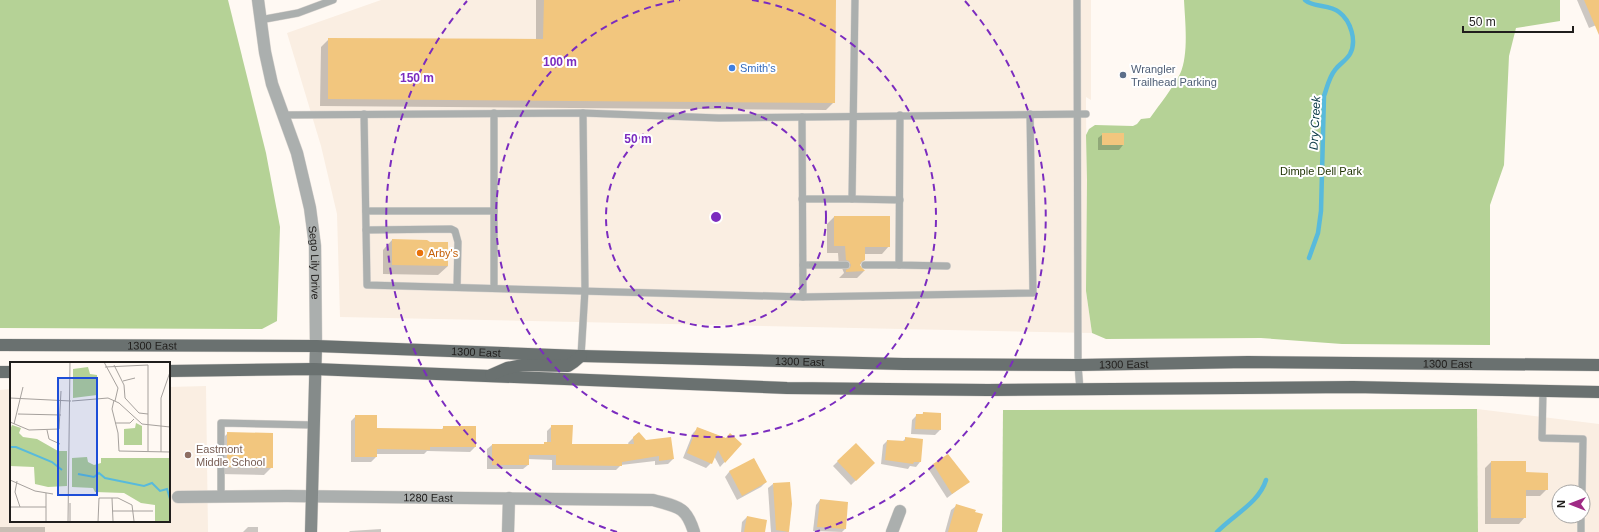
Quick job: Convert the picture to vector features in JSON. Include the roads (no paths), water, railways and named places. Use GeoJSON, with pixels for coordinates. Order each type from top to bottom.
{"type":"FeatureCollection","features":[{"type":"Feature","properties":{"kind":"main road","name":"1300 East"},"geometry":{"type":"LineString","coordinates":[[0,345],[316,346],[581,356],[903,364],[1078,365],[1248,362],[1599,365]]}},
{"type":"Feature","properties":{"kind":"main road","name":"Sego Lily Drive"},"geometry":{"type":"LineString","coordinates":[[311,532],[314,369],[316,346]]}},
{"type":"Feature","properties":{"kind":"main road"},"geometry":{"type":"LineString","coordinates":[[488,376],[507,368],[524,365],[568,366],[581,356]]}},
{"type":"Feature","properties":{"kind":"main road"},"geometry":{"type":"LineString","coordinates":[[170,371],[314,369],[787,388],[980,390],[1353,388],[1599,392]]}},
{"type":"Feature","properties":{"kind":"street","name":"Sego Lily Drive"},"geometry":{"type":"LineString","coordinates":[[258,0],[260,20],[272,84],[297,153],[310,208],[315,246],[316,346]]}},
{"type":"Feature","properties":{"kind":"street","name":"1280 East"},"geometry":{"type":"LineString","coordinates":[[178,497],[312,496],[653,500],[678,506],[690,517],[694,532]]}},
{"type":"Feature","properties":{"kind":"street"},"geometry":{"type":"LineString","coordinates":[[508,532],[509,498]]}},
{"type":"Feature","properties":{"kind":"street"},"geometry":{"type":"LineString","coordinates":[[892,532],[900,512]]}},
{"type":"Feature","properties":{"kind":"lane"},"geometry":{"type":"LineString","coordinates":[[260,20],[298,13],[333,0]]}},
{"type":"Feature","properties":{"kind":"lane"},"geometry":{"type":"LineString","coordinates":[[852,199],[855,0]]}},
{"type":"Feature","properties":{"kind":"lane"},"geometry":{"type":"LineString","coordinates":[[1077,0],[1082,114],[1078,365],[1080,390]]}},
{"type":"Feature","properties":{"kind":"lane"},"geometry":{"type":"LineString","coordinates":[[494,113],[494,288]]}},
{"type":"Feature","properties":{"kind":"lane"},"geometry":{"type":"LineString","coordinates":[[283,115],[583,113],[719,118],[1082,114]]}},
{"type":"Feature","properties":{"kind":"lane"},"geometry":{"type":"LineString","coordinates":[[581,356],[584,290],[583,113]]}},
{"type":"Feature","properties":{"kind":"lane"},"geometry":{"type":"LineString","coordinates":[[364,114],[367,285],[803,297],[1033,293],[1030,114]]}},
{"type":"Feature","properties":{"kind":"lane"},"geometry":{"type":"LineString","coordinates":[[899,265],[900,115]]}},
{"type":"Feature","properties":{"kind":"lane"},"geometry":{"type":"LineString","coordinates":[[802,117],[803,297]]}},
{"type":"Feature","properties":{"kind":"lane"},"geometry":{"type":"LineString","coordinates":[[802,199],[900,200]]}},
{"type":"Feature","properties":{"kind":"lane"},"geometry":{"type":"LineString","coordinates":[[366,212],[494,212]]}},
{"type":"Feature","properties":{"kind":"lane"},"geometry":{"type":"LineString","coordinates":[[366,230],[451,229],[455,231],[458,242],[457,287]]}},
{"type":"Feature","properties":{"kind":"lane"},"geometry":{"type":"LineString","coordinates":[[803,264],[846,264]]}},
{"type":"Feature","properties":{"kind":"lane"},"geometry":{"type":"LineString","coordinates":[[865,264],[947,266]]}},
{"type":"Feature","properties":{"kind":"lane"},"geometry":{"type":"LineString","coordinates":[[1543,390],[1542,438],[1582,439],[1582,484]]}},
{"type":"Feature","properties":{"kind":"lane"},"geometry":{"type":"LineString","coordinates":[[221,496],[221,423],[314,425]]}},
{"type":"Feature","properties":{"kind":"waterway","name":"Dry Creek"},"geometry":{"type":"LineString","coordinates":[[1305,0],[1339,12],[1350,26],[1353,37],[1350,54],[1331,76],[1324,96],[1321,211],[1318,233],[1309,258]]}},
{"type":"Feature","properties":{"kind":"waterway","name":"Dry Creek"},"geometry":{"type":"LineString","coordinates":[[1217,532],[1252,502],[1263,488],[1266,480]]}},
{"type":"Feature","properties":{"kind":"place","name":"Smith's"},"geometry":{"type":"Point","coordinates":[732,68]}},
{"type":"Feature","properties":{"kind":"place","name":"Wrangler Trailhead Parking"},"geometry":{"type":"Point","coordinates":[1123,75]}},
{"type":"Feature","properties":{"kind":"place","name":"Arby's"},"geometry":{"type":"Point","coordinates":[420,253]}},
{"type":"Feature","properties":{"kind":"place","name":"Eastmont Middle School"},"geometry":{"type":"Point","coordinates":[188,455]}},
{"type":"Feature","properties":{"kind":"park label","name":"Dimple Dell Park"},"geometry":{"type":"Point","coordinates":[1321,171]}}]}
